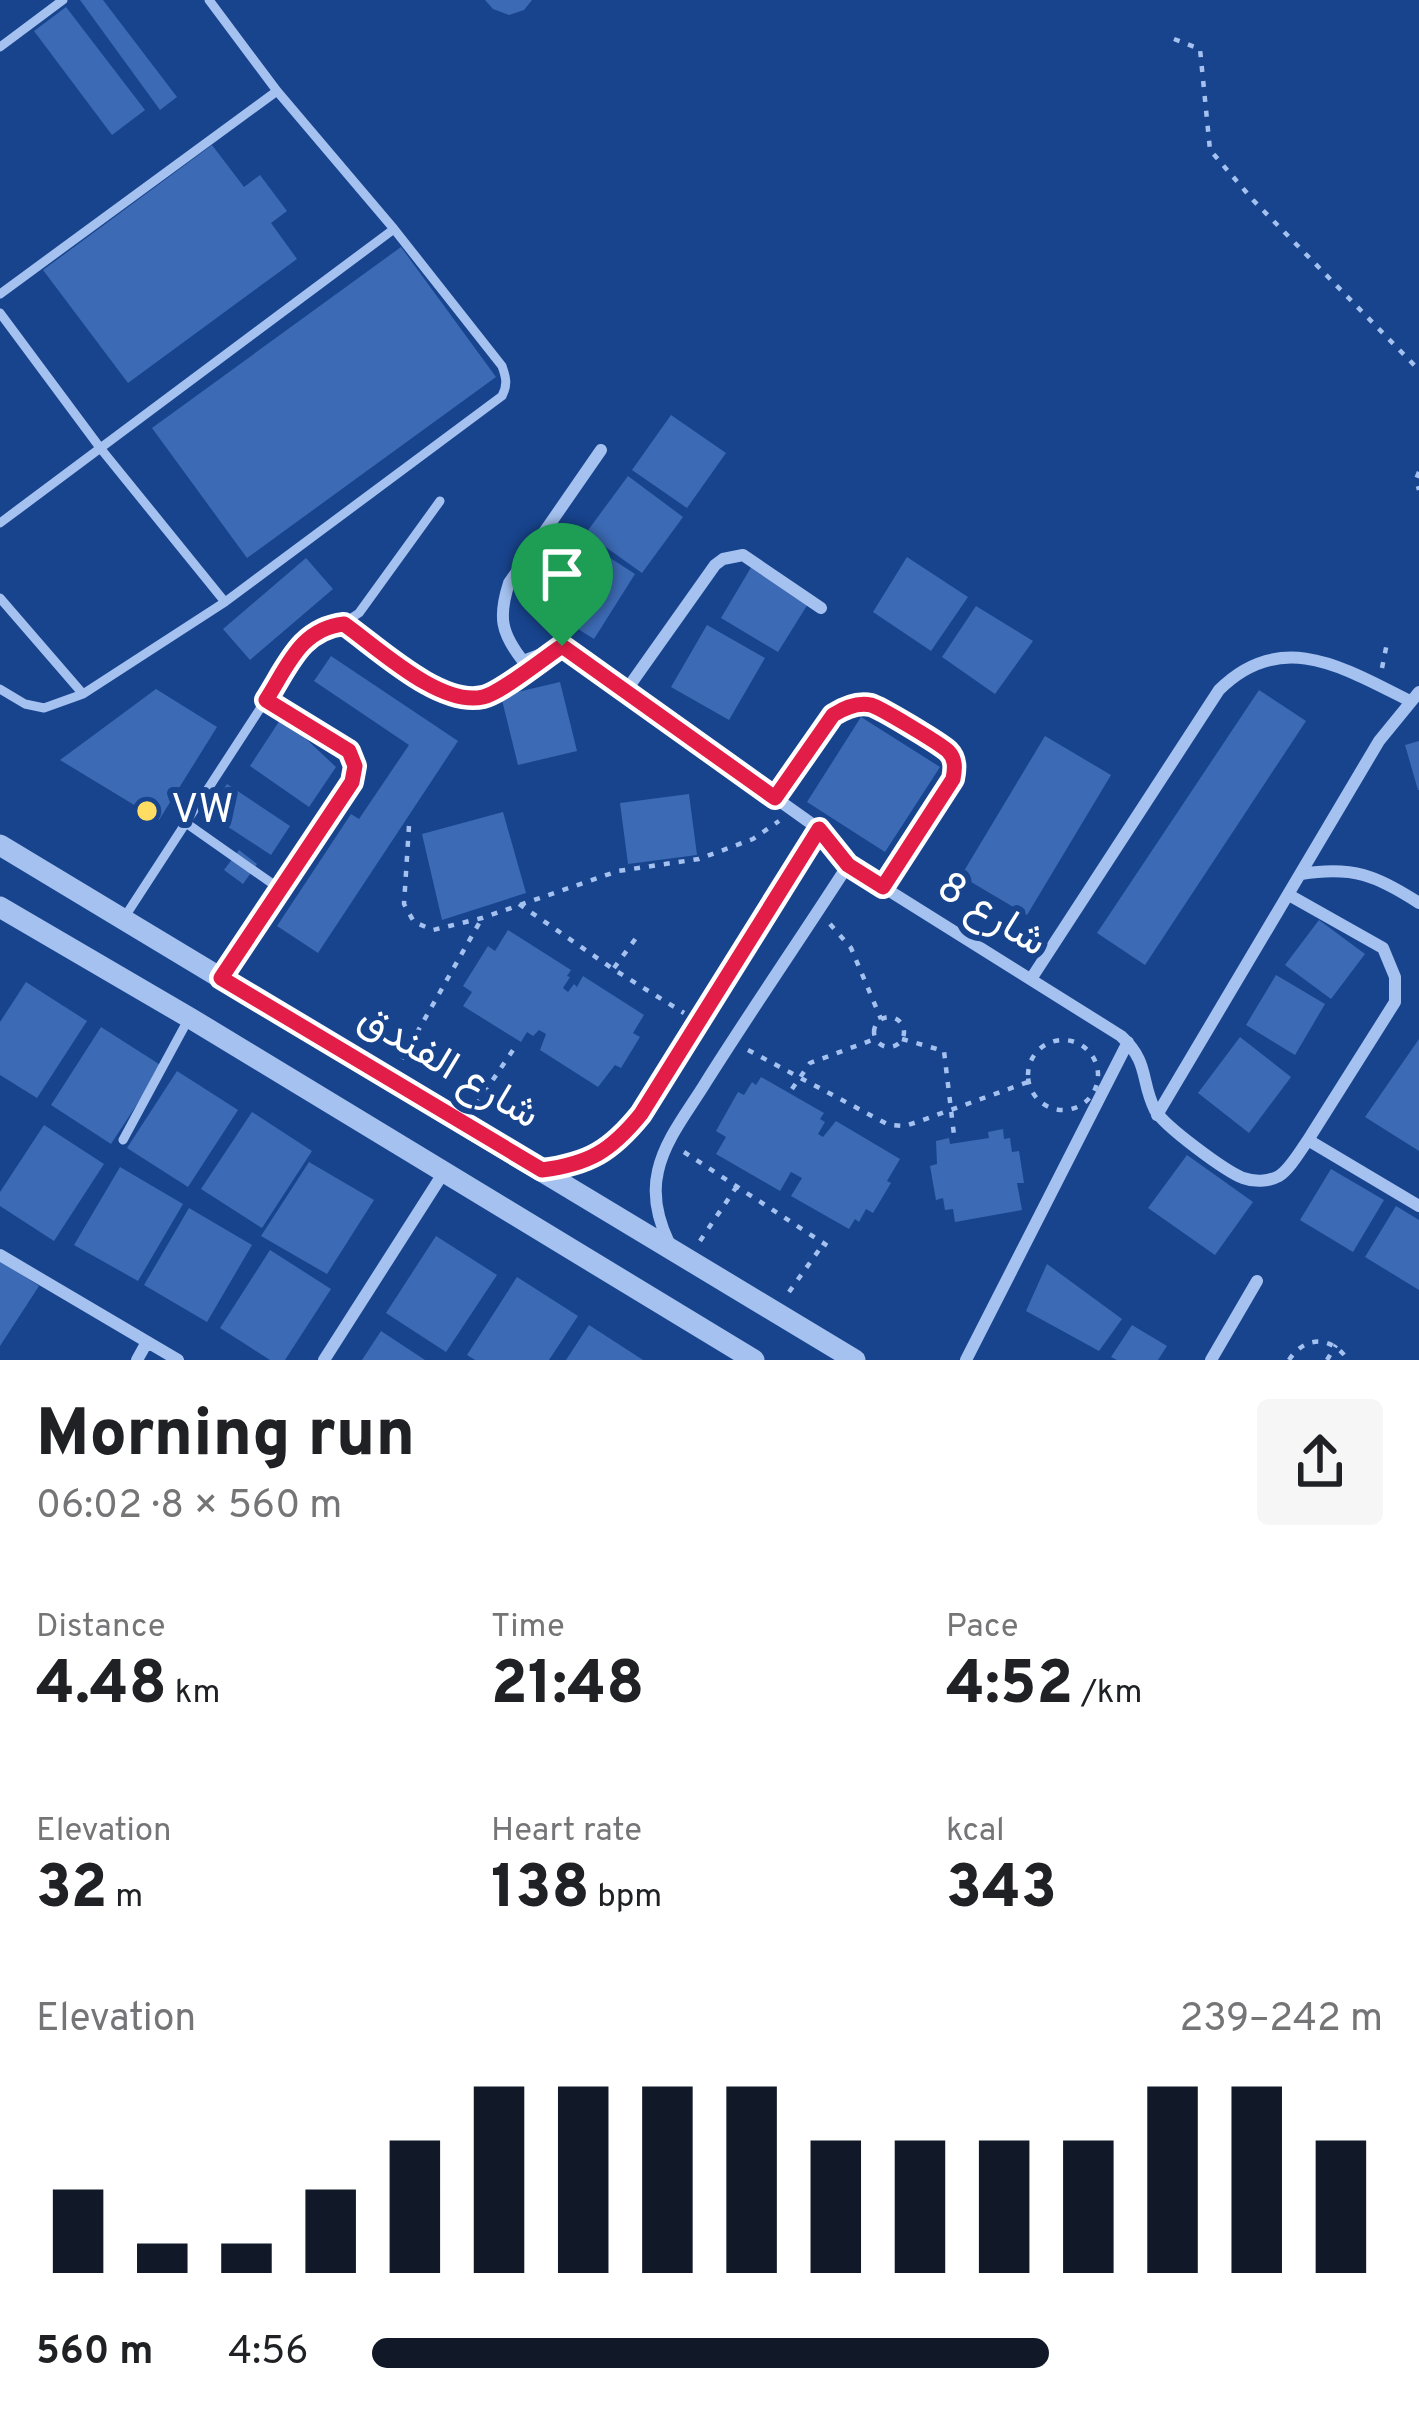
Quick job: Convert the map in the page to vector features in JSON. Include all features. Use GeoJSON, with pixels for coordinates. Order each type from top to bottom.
{"type":"FeatureCollection","features":[{"type":"Feature","properties":{"kind":"street"},"geometry":{"type":"LineString","coordinates":[[562,646],[523,661],[502,625],[502,603],[508,583],[601,450]]}},
{"type":"Feature","properties":{"kind":"street"},"geometry":{"type":"LineString","coordinates":[[625,692],[723,559],[743,555],[821,608]]}},
{"type":"Feature","properties":{"kind":"street","name":"شارع 8"},"geometry":{"type":"LineString","coordinates":[[562,646],[819,829],[848,865],[1128,1042]]}},
{"type":"Feature","properties":{"kind":"street"},"geometry":{"type":"LineString","coordinates":[[1030,979],[1219,690],[1236,672],[1258,661],[1283,657],[1312,660],[1414,696],[1378,741],[1157,1114]]}},
{"type":"Feature","properties":{"kind":"street"},"geometry":{"type":"LineString","coordinates":[[775,798],[823,726],[845,707],[874,706],[947,751],[955,764],[953,779],[883,887]]}},
{"type":"Feature","properties":{"kind":"street"},"geometry":{"type":"LineString","coordinates":[[542,1170],[571,1166],[598,1155],[641,1114],[819,829]]}},
{"type":"Feature","properties":{"kind":"street","name":"شارع الفندق"},"geometry":{"type":"LineString","coordinates":[[0,845],[855,1360]]}},
{"type":"Feature","properties":{"kind":"street"},"geometry":{"type":"LineString","coordinates":[[680,1254],[661,1226],[656,1201],[657,1175],[669,1142],[848,865]]}},
{"type":"Feature","properties":{"kind":"street"},"geometry":{"type":"LineString","coordinates":[[1301,874],[1334,869],[1366,874],[1416,898]]}},
{"type":"Feature","properties":{"kind":"street"},"geometry":{"type":"LineString","coordinates":[[967,1360],[1128,1042],[1141,1058],[1157,1114],[1240,1177],[1260,1181],[1282,1175],[1308,1140],[1395,1002],[1395,977],[1383,949],[1289,895]]}},
{"type":"Feature","properties":{"kind":"street"},"geometry":{"type":"LineString","coordinates":[[0,907],[754,1360]]}},
{"type":"Feature","properties":{"kind":"street"},"geometry":{"type":"LineString","coordinates":[[1308,1140],[1419,1206]]}},
{"type":"Feature","properties":{"kind":"street"},"geometry":{"type":"LineString","coordinates":[[324,1360],[444,1172]]}},
{"type":"Feature","properties":{"kind":"street"},"geometry":{"type":"LineString","coordinates":[[0,1255],[178,1360]]}},
{"type":"Feature","properties":{"kind":"street"},"geometry":{"type":"LineString","coordinates":[[1211,1360],[1257,1281]]}},
{"type":"Feature","properties":{"kind":"street"},"geometry":{"type":"LineString","coordinates":[[137,1360],[147,1342]]}},
{"type":"Feature","properties":{"kind":"lane"},"geometry":{"type":"LineString","coordinates":[[0,46],[63,0]]}},
{"type":"Feature","properties":{"kind":"lane"},"geometry":{"type":"LineString","coordinates":[[0,689],[37,707],[83,694],[225,602],[502,396],[505,389],[502,366],[277,91],[209,0]]}},
{"type":"Feature","properties":{"kind":"lane"},"geometry":{"type":"LineString","coordinates":[[0,294],[277,91]]}},
{"type":"Feature","properties":{"kind":"lane"},"geometry":{"type":"LineString","coordinates":[[0,524],[394,229]]}},
{"type":"Feature","properties":{"kind":"lane"},"geometry":{"type":"LineString","coordinates":[[0,313],[100,449],[225,602]]}},
{"type":"Feature","properties":{"kind":"lane"},"geometry":{"type":"LineString","coordinates":[[124,918],[306,638],[359,613],[440,501]]}},
{"type":"Feature","properties":{"kind":"lane"},"geometry":{"type":"LineString","coordinates":[[0,598],[83,694]]}},
{"type":"Feature","properties":{"kind":"lane"},"geometry":{"type":"LineString","coordinates":[[344,624],[431,686],[467,698],[486,697],[562,646]]}},
{"type":"Feature","properties":{"kind":"lane"},"geometry":{"type":"LineString","coordinates":[[221,978],[352,782],[355,766],[343,746],[266,700]]}},
{"type":"Feature","properties":{"kind":"lane"},"geometry":{"type":"LineString","coordinates":[[186,823],[280,889]]}},
{"type":"Feature","properties":{"kind":"lane"},"geometry":{"type":"LineString","coordinates":[[123,1140],[190,1018]]}},
{"type":"Feature","properties":{"kind":"path"},"geometry":{"type":"LineString","coordinates":[[1174,39],[1200,50],[1210,150],[1252,200],[1419,370]]}},
{"type":"Feature","properties":{"kind":"path"},"geometry":{"type":"LineString","coordinates":[[1419,472],[1419,490]]}},
{"type":"Feature","properties":{"kind":"path"},"geometry":{"type":"LineString","coordinates":[[409,826],[404,894],[408,914],[423,928],[433,930],[618,871],[722,852],[753,839],[794,811]]}},
{"type":"Feature","properties":{"kind":"path"},"geometry":{"type":"LineString","coordinates":[[519,904],[698,1022]]}},
{"type":"Feature","properties":{"kind":"path"},"geometry":{"type":"LineString","coordinates":[[818,911],[851,948],[881,1019]]}},
{"type":"Feature","properties":{"kind":"path"},"geometry":{"type":"LineString","coordinates":[[390,1079],[482,918]]}},
{"type":"Feature","properties":{"kind":"path"},"geometry":{"type":"LineString","coordinates":[[613,969],[636,938]]}},
{"type":"Feature","properties":{"kind":"path"},"geometry":{"type":"LineString","coordinates":[[875,1040],[875,1024],[881,1019],[902,1024],[902,1040]]}},
{"type":"Feature","properties":{"kind":"path"},"geometry":{"type":"LineString","coordinates":[[792,1089],[810,1063],[875,1040],[889,1047],[902,1040],[944,1051],[954,1135]]}},
{"type":"Feature","properties":{"kind":"path"},"geometry":{"type":"LineString","coordinates":[[1063,1040],[1086,1048],[1098,1069],[1094,1093],[1076,1108],[1064,1111],[1040,1102],[1028,1082],[1028,1069],[1040,1048],[1063,1040]]}},
{"type":"Feature","properties":{"kind":"path"},"geometry":{"type":"LineString","coordinates":[[731,1041],[890,1125],[905,1126],[1028,1082]]}},
{"type":"Feature","properties":{"kind":"path"},"geometry":{"type":"LineString","coordinates":[[464,1123],[513,1050]]}},
{"type":"Feature","properties":{"kind":"path"},"geometry":{"type":"LineString","coordinates":[[669,1142],[834,1250]]}},
{"type":"Feature","properties":{"kind":"path"},"geometry":{"type":"LineString","coordinates":[[680,1254],[737,1186]]}},
{"type":"Feature","properties":{"kind":"path"},"geometry":{"type":"LineString","coordinates":[[775,1311],[824,1243]]}},
{"type":"Feature","properties":{"kind":"path"},"geometry":{"type":"LineString","coordinates":[[1289,1360],[1314,1341],[1336,1346],[1348,1360]]}},
{"type":"Feature","properties":{"kind":"path"},"geometry":{"type":"LineString","coordinates":[[1327,1360],[1336,1346]]}},
{"type":"Feature","properties":{"kind":"building"},"geometry":{"type":"Polygon","coordinates":[[[80,0],[103,0],[177,97],[160,110],[80,0]]]}},
{"type":"Feature","properties":{"kind":"building"},"geometry":{"type":"Polygon","coordinates":[[[485,0],[532,0],[524,10],[509,15],[485,0]]]}},
{"type":"Feature","properties":{"kind":"building"},"geometry":{"type":"Polygon","coordinates":[[[66,7],[145,110],[112,135],[34,31],[66,7]]]}},
{"type":"Feature","properties":{"kind":"building"},"geometry":{"type":"Polygon","coordinates":[[[212,145],[244,187],[260,175],[287,211],[271,223],[297,259],[128,383],[43,270],[212,145]]]}},
{"type":"Feature","properties":{"kind":"building"},"geometry":{"type":"Polygon","coordinates":[[[401,247],[496,377],[247,558],[152,428],[401,247]]]}},
{"type":"Feature","properties":{"kind":"building"},"geometry":{"type":"Polygon","coordinates":[[[671,415],[726,453],[687,508],[632,470],[671,415]]]}},
{"type":"Feature","properties":{"kind":"building"},"geometry":{"type":"Polygon","coordinates":[[[628,476],[683,517],[642,573],[586,533],[628,476]]]}},
{"type":"Feature","properties":{"kind":"building"},"geometry":{"type":"Polygon","coordinates":[[[584,541],[635,574],[594,639],[543,607],[584,541]]]}},
{"type":"Feature","properties":{"kind":"building"},"geometry":{"type":"Polygon","coordinates":[[[907,557],[968,597],[931,651],[873,612],[907,557]]]}},
{"type":"Feature","properties":{"kind":"building"},"geometry":{"type":"Polygon","coordinates":[[[306,558],[333,589],[250,660],[223,629],[306,558]]]}},
{"type":"Feature","properties":{"kind":"building"},"geometry":{"type":"Polygon","coordinates":[[[753,564],[811,599],[778,652],[721,618],[753,564]]]}},
{"type":"Feature","properties":{"kind":"building"},"geometry":{"type":"Polygon","coordinates":[[[976,606],[1033,641],[995,694],[942,657],[976,606]]]}},
{"type":"Feature","properties":{"kind":"building"},"geometry":{"type":"Polygon","coordinates":[[[707,625],[765,658],[729,720],[671,687],[707,625]]]}},
{"type":"Feature","properties":{"kind":"building"},"geometry":{"type":"Polygon","coordinates":[[[331,656],[458,741],[318,953],[277,926],[351,814],[359,819],[409,745],[314,681],[331,656]]]}},
{"type":"Feature","properties":{"kind":"building"},"geometry":{"type":"Polygon","coordinates":[[[560,682],[577,751],[518,765],[501,696],[560,682]]]}},
{"type":"Feature","properties":{"kind":"building"},"geometry":{"type":"Polygon","coordinates":[[[156,689],[217,727],[159,820],[60,760],[156,689]]]}},
{"type":"Feature","properties":{"kind":"building"},"geometry":{"type":"Polygon","coordinates":[[[1259,690],[1306,721],[1145,965],[1097,933],[1259,690]]]}},
{"type":"Feature","properties":{"kind":"building"},"geometry":{"type":"Polygon","coordinates":[[[861,717],[940,767],[885,852],[807,802],[861,717]]]}},
{"type":"Feature","properties":{"kind":"building"},"geometry":{"type":"Polygon","coordinates":[[[280,720],[287,721],[336,767],[309,807],[250,766],[280,720]]]}},
{"type":"Feature","properties":{"kind":"building"},"geometry":{"type":"Polygon","coordinates":[[[1045,736],[1111,775],[1027,915],[961,876],[1045,736]]]}},
{"type":"Feature","properties":{"kind":"building"},"geometry":{"type":"Polygon","coordinates":[[[1419,741],[1419,790],[1418,790],[1405,745],[1419,741]]]}},
{"type":"Feature","properties":{"kind":"building"},"geometry":{"type":"Polygon","coordinates":[[[227,784],[290,826],[271,855],[207,813],[227,784]]]}},
{"type":"Feature","properties":{"kind":"building"},"geometry":{"type":"Polygon","coordinates":[[[689,794],[697,855],[628,864],[620,803],[689,794]]]}},
{"type":"Feature","properties":{"kind":"building"},"geometry":{"type":"Polygon","coordinates":[[[503,812],[526,893],[442,920],[422,834],[503,812]]]}},
{"type":"Feature","properties":{"kind":"building"},"geometry":{"type":"Polygon","coordinates":[[[239,850],[257,864],[243,884],[224,870],[239,850]]]}},
{"type":"Feature","properties":{"kind":"building"},"geometry":{"type":"Polygon","coordinates":[[[1319,920],[1365,954],[1331,999],[1285,965],[1319,920]]]}},
{"type":"Feature","properties":{"kind":"building"},"geometry":{"type":"Polygon","coordinates":[[[508,930],[571,970],[563,988],[568,992],[583,976],[644,1015],[633,1033],[640,1037],[621,1068],[615,1065],[598,1087],[540,1050],[546,1034],[527,1032],[521,1042],[463,1006],[472,992],[463,986],[488,946],[495,951],[508,930]]]}},
{"type":"Feature","properties":{"kind":"building"},"geometry":{"type":"Polygon","coordinates":[[[1276,975],[1325,1004],[1295,1055],[1246,1025],[1276,975]]]}},
{"type":"Feature","properties":{"kind":"building"},"geometry":{"type":"Polygon","coordinates":[[[26,982],[87,1021],[37,1098],[0,1075],[0,1022],[26,982]]]}},
{"type":"Feature","properties":{"kind":"building"},"geometry":{"type":"Polygon","coordinates":[[[101,1027],[162,1066],[111,1144],[51,1105],[101,1027]]]}},
{"type":"Feature","properties":{"kind":"building"},"geometry":{"type":"Polygon","coordinates":[[[1240,1037],[1291,1077],[1249,1133],[1198,1093],[1240,1037]]]}},
{"type":"Feature","properties":{"kind":"building"},"geometry":{"type":"Polygon","coordinates":[[[1419,1039],[1419,1151],[1365,1117],[1419,1039]]]}},
{"type":"Feature","properties":{"kind":"building"},"geometry":{"type":"Polygon","coordinates":[[[177,1071],[238,1110],[188,1187],[127,1148],[177,1071]]]}},
{"type":"Feature","properties":{"kind":"building"},"geometry":{"type":"Polygon","coordinates":[[[761,1077],[824,1113],[818,1134],[823,1137],[836,1121],[900,1159],[873,1213],[866,1209],[849,1229],[791,1196],[802,1178],[791,1172],[780,1191],[716,1154],[726,1137],[716,1131],[738,1092],[744,1095],[761,1077]]]}},
{"type":"Feature","properties":{"kind":"building"},"geometry":{"type":"Polygon","coordinates":[[[252,1112],[312,1151],[262,1228],[201,1189],[252,1112]]]}},
{"type":"Feature","properties":{"kind":"building"},"geometry":{"type":"Polygon","coordinates":[[[44,1125],[104,1164],[54,1241],[0,1206],[0,1192],[44,1125]]]}},
{"type":"Feature","properties":{"kind":"building"},"geometry":{"type":"Polygon","coordinates":[[[1003,1129],[1012,1152],[1019,1151],[1024,1183],[1017,1183],[1022,1210],[955,1222],[953,1209],[945,1210],[943,1198],[936,1200],[930,1166],[937,1164],[936,1141],[949,1138],[950,1144],[989,1138],[988,1132],[1003,1129]]]}},
{"type":"Feature","properties":{"kind":"building"},"geometry":{"type":"Polygon","coordinates":[[[1187,1155],[1253,1202],[1215,1255],[1148,1208],[1187,1155]]]}},
{"type":"Feature","properties":{"kind":"building"},"geometry":{"type":"Polygon","coordinates":[[[309,1162],[374,1200],[327,1274],[261,1236],[309,1162]]]}},
{"type":"Feature","properties":{"kind":"building"},"geometry":{"type":"Polygon","coordinates":[[[120,1167],[183,1204],[138,1281],[74,1245],[120,1167]]]}},
{"type":"Feature","properties":{"kind":"building"},"geometry":{"type":"Polygon","coordinates":[[[1331,1169],[1384,1200],[1353,1252],[1300,1220],[1331,1169]]]}},
{"type":"Feature","properties":{"kind":"building"},"geometry":{"type":"Polygon","coordinates":[[[1396,1206],[1419,1220],[1419,1290],[1365,1257],[1396,1206]]]}},
{"type":"Feature","properties":{"kind":"building"},"geometry":{"type":"Polygon","coordinates":[[[189,1208],[252,1245],[207,1322],[144,1285],[189,1208]]]}},
{"type":"Feature","properties":{"kind":"building"},"geometry":{"type":"Polygon","coordinates":[[[436,1236],[497,1275],[446,1352],[386,1313],[436,1236]]]}},
{"type":"Feature","properties":{"kind":"building"},"geometry":{"type":"Polygon","coordinates":[[[270,1250],[331,1289],[285,1360],[270,1360],[220,1328],[270,1250]]]}},
{"type":"Feature","properties":{"kind":"building"},"geometry":{"type":"Polygon","coordinates":[[[0,1260],[39,1286],[0,1346],[0,1260]]]}},
{"type":"Feature","properties":{"kind":"building"},"geometry":{"type":"Polygon","coordinates":[[[1047,1264],[1122,1319],[1099,1351],[1026,1311],[1047,1264]]]}},
{"type":"Feature","properties":{"kind":"building"},"geometry":{"type":"Polygon","coordinates":[[[517,1277],[578,1316],[549,1360],[475,1360],[467,1355],[517,1277]]]}},
{"type":"Feature","properties":{"kind":"building"},"geometry":{"type":"Polygon","coordinates":[[[589,1325],[643,1360],[566,1360],[589,1325]]]}},
{"type":"Feature","properties":{"kind":"building"},"geometry":{"type":"Polygon","coordinates":[[[1132,1325],[1167,1346],[1158,1360],[1111,1357],[1132,1325]]]}},
{"type":"Feature","properties":{"kind":"building"},"geometry":{"type":"Polygon","coordinates":[[[381,1331],[425,1360],[362,1360],[381,1331]]]}},
{"type":"Feature","properties":{"kind":"place","name":"VW"},"geometry":{"type":"Point","coordinates":[147,811]}},
{"type":"Feature","properties":{"kind":"route"},"geometry":{"type":"LineString","coordinates":[[344,624],[431,686],[467,698],[486,697],[562,646],[775,798],[823,726],[845,707],[860,704],[874,706],[947,751],[955,771],[883,887],[848,865],[819,829],[641,1114],[598,1155],[571,1166],[542,1170],[221,978],[354,775],[349,751],[266,700],[306,638],[344,624]]}}]}
